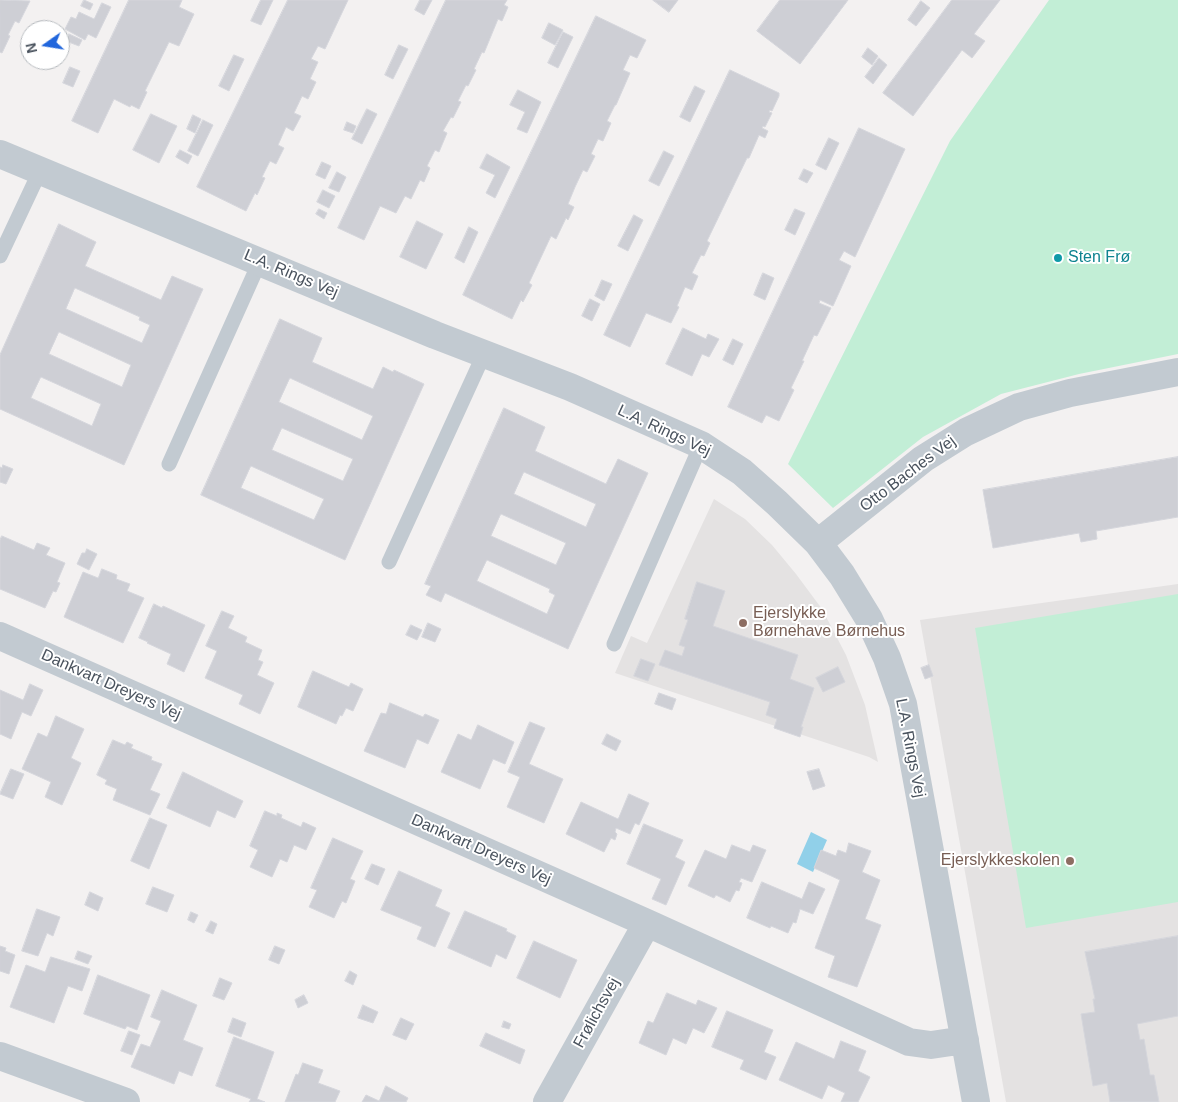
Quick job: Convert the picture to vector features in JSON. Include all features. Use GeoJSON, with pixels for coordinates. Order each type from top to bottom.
{"type":"FeatureCollection","features":[{"type":"Feature","properties":{"kind":"street","name":"L.A. Rings Vej"},"geometry":{"type":"LineString","coordinates":[[0,154],[435,335],[570,387],[701,445],[742,472],[777,503],[818,544],[842,575],[869,619],[887,658],[903,704],[976,1102]]}},
{"type":"Feature","properties":{"kind":"street","name":"Otto Baches Vej"},"geometry":{"type":"LineString","coordinates":[[818,544],[923,459],[966,432],[1020,407],[1070,393],[1178,372]]}},
{"type":"Feature","properties":{"kind":"street","name":"Dankvart Dreyers Vej"},"geometry":{"type":"LineString","coordinates":[[0,636],[647,923],[909,1042],[931,1045],[965,1040]]}},
{"type":"Feature","properties":{"kind":"street","name":"Frølichsvej"},"geometry":{"type":"LineString","coordinates":[[547,1102],[647,923]]}},
{"type":"Feature","properties":{"kind":"street"},"geometry":{"type":"LineString","coordinates":[[0,1056],[126,1102]]}},
{"type":"Feature","properties":{"kind":"lane"},"geometry":{"type":"LineString","coordinates":[[0,256],[40,171]]}},
{"type":"Feature","properties":{"kind":"lane"},"geometry":{"type":"LineString","coordinates":[[169,464],[260,262]]}},
{"type":"Feature","properties":{"kind":"lane"},"geometry":{"type":"LineString","coordinates":[[389,562],[484,354]]}},
{"type":"Feature","properties":{"kind":"lane"},"geometry":{"type":"LineString","coordinates":[[614,644],[701,445]]}},
{"type":"Feature","properties":{"kind":"shaded area","name":"Ejerslykke Børnehave Børnehus"},"geometry":{"type":"Polygon","coordinates":[[[714,499],[745,519],[772,545],[822,609],[846,655],[865,705],[878,762],[869,757],[615,673],[631,636],[647,643],[714,499]]]}},
{"type":"Feature","properties":{"kind":"shaded area","name":"Ejerslykkeskolen"},"geometry":{"type":"Polygon","coordinates":[[[1178,584],[1178,1102],[1006,1102],[920,620],[1178,584]]]}},
{"type":"Feature","properties":{"kind":"green space"},"geometry":{"type":"Polygon","coordinates":[[[1049,0],[1178,0],[1178,354],[1079,374],[1001,394],[923,437],[833,508],[788,464],[950,141],[1049,0]]]}},
{"type":"Feature","properties":{"kind":"green space"},"geometry":{"type":"Polygon","coordinates":[[[1178,594],[1178,902],[1026,928],[975,628],[1178,594]]]}},
{"type":"Feature","properties":{"kind":"water"},"geometry":{"type":"Polygon","coordinates":[[[811,832],[827,840],[813,872],[797,864],[811,832]]]}},
{"type":"Feature","properties":{"kind":"building"},"geometry":{"type":"Polygon","coordinates":[[[0,0],[30,1],[19,23],[15,21],[2,53],[0,52],[0,0]]]}},
{"type":"Feature","properties":{"kind":"building"},"geometry":{"type":"Polygon","coordinates":[[[84,0],[93,4],[90,10],[81,6],[84,0]]]}},
{"type":"Feature","properties":{"kind":"building"},"geometry":{"type":"Polygon","coordinates":[[[129,0],[182,0],[179,7],[194,14],[179,46],[169,42],[145,91],[147,92],[139,109],[114,99],[98,133],[72,121],[129,0]]]}},
{"type":"Feature","properties":{"kind":"building"},"geometry":{"type":"Polygon","coordinates":[[[261,0],[273,0],[261,25],[251,21],[261,0]]]}},
{"type":"Feature","properties":{"kind":"building"},"geometry":{"type":"Polygon","coordinates":[[[288,0],[348,0],[325,49],[318,46],[311,59],[318,62],[310,79],[316,82],[308,99],[302,96],[294,113],[301,116],[293,131],[286,127],[278,145],[284,148],[276,164],[270,161],[262,177],[265,178],[257,195],[255,193],[246,211],[197,187],[288,0]]]}},
{"type":"Feature","properties":{"kind":"building"},"geometry":{"type":"Polygon","coordinates":[[[420,0],[432,0],[424,15],[415,10],[420,0]]]}},
{"type":"Feature","properties":{"kind":"building"},"geometry":{"type":"Polygon","coordinates":[[[446,0],[507,0],[504,5],[508,7],[502,21],[498,19],[484,53],[482,52],[474,69],[476,70],[458,101],[461,102],[453,118],[451,117],[443,131],[447,133],[439,152],[435,150],[427,166],[430,168],[424,182],[420,180],[411,199],[405,196],[396,213],[380,206],[364,240],[338,228],[446,0]]]}},
{"type":"Feature","properties":{"kind":"building"},"geometry":{"type":"Polygon","coordinates":[[[653,0],[678,0],[669,12],[653,0]]]}},
{"type":"Feature","properties":{"kind":"building"},"geometry":{"type":"Polygon","coordinates":[[[780,0],[848,0],[800,64],[757,31],[780,0]]]}},
{"type":"Feature","properties":{"kind":"building"},"geometry":{"type":"Polygon","coordinates":[[[952,0],[1000,0],[974,34],[985,41],[972,58],[962,50],[913,116],[883,93],[952,0]]]}},
{"type":"Feature","properties":{"kind":"building"},"geometry":{"type":"Polygon","coordinates":[[[921,1],[930,8],[916,26],[908,20],[921,1]]]}},
{"type":"Feature","properties":{"kind":"building"},"geometry":{"type":"Polygon","coordinates":[[[102,3],[111,7],[96,38],[88,34],[85,40],[70,32],[70,20],[71,17],[76,19],[79,12],[94,19],[102,3]]]}},
{"type":"Feature","properties":{"kind":"building"},"geometry":{"type":"Polygon","coordinates":[[[596,16],[646,40],[637,58],[630,55],[623,70],[630,73],[607,121],[611,123],[603,141],[598,139],[591,154],[595,156],[587,172],[583,170],[568,204],[574,207],[568,220],[566,218],[556,239],[551,236],[529,283],[532,285],[523,302],[521,300],[512,319],[463,295],[596,16]]]}},
{"type":"Feature","properties":{"kind":"building"},"geometry":{"type":"Polygon","coordinates":[[[549,23],[563,30],[555,45],[542,38],[549,23]]]}},
{"type":"Feature","properties":{"kind":"building"},"geometry":{"type":"Polygon","coordinates":[[[563,32],[573,37],[558,68],[548,63],[563,32]]]}},
{"type":"Feature","properties":{"kind":"building"},"geometry":{"type":"Polygon","coordinates":[[[70,34],[82,40],[79,46],[70,43],[70,34]]]}},
{"type":"Feature","properties":{"kind":"building"},"geometry":{"type":"Polygon","coordinates":[[[399,45],[408,49],[393,79],[385,75],[399,45]]]}},
{"type":"Feature","properties":{"kind":"building"},"geometry":{"type":"Polygon","coordinates":[[[868,48],[878,56],[872,65],[862,57],[868,48]]]}},
{"type":"Feature","properties":{"kind":"building"},"geometry":{"type":"Polygon","coordinates":[[[234,55],[244,59],[229,91],[219,86],[234,55]]]}},
{"type":"Feature","properties":{"kind":"building"},"geometry":{"type":"Polygon","coordinates":[[[879,58],[887,65],[873,84],[865,77],[879,58]]]}},
{"type":"Feature","properties":{"kind":"building"},"geometry":{"type":"Polygon","coordinates":[[[70,67],[80,71],[73,87],[63,83],[70,67]]]}},
{"type":"Feature","properties":{"kind":"building"},"geometry":{"type":"Polygon","coordinates":[[[730,70],[779,93],[772,111],[770,110],[769,112],[772,113],[765,127],[763,126],[762,128],[768,131],[765,138],[759,135],[749,158],[747,158],[707,241],[710,243],[704,256],[701,255],[692,273],[698,276],[692,290],[685,287],[677,306],[679,307],[671,323],[646,313],[630,347],[604,335],[730,70]]]}},
{"type":"Feature","properties":{"kind":"building"},"geometry":{"type":"Polygon","coordinates":[[[695,86],[705,91],[690,122],[680,117],[695,86]]]}},
{"type":"Feature","properties":{"kind":"building"},"geometry":{"type":"Polygon","coordinates":[[[518,90],[541,102],[527,133],[517,129],[525,112],[510,105],[518,90]]]}},
{"type":"Feature","properties":{"kind":"building"},"geometry":{"type":"Polygon","coordinates":[[[367,109],[377,114],[362,144],[352,139],[367,109]]]}},
{"type":"Feature","properties":{"kind":"building"},"geometry":{"type":"Polygon","coordinates":[[[151,114],[177,126],[159,163],[133,150],[151,114]]]}},
{"type":"Feature","properties":{"kind":"building"},"geometry":{"type":"Polygon","coordinates":[[[193,115],[201,119],[195,133],[187,129],[193,115]]]}},
{"type":"Feature","properties":{"kind":"building"},"geometry":{"type":"Polygon","coordinates":[[[203,120],[213,125],[198,156],[188,151],[203,120]]]}},
{"type":"Feature","properties":{"kind":"building"},"geometry":{"type":"Polygon","coordinates":[[[347,122],[356,126],[353,133],[344,130],[347,122]]]}},
{"type":"Feature","properties":{"kind":"building"},"geometry":{"type":"Polygon","coordinates":[[[859,128],[905,149],[855,257],[844,251],[839,260],[851,266],[833,306],[820,300],[819,303],[831,308],[817,336],[814,335],[802,361],[804,361],[791,388],[794,390],[779,421],[766,415],[762,423],[728,407],[859,128]]]}},
{"type":"Feature","properties":{"kind":"building"},"geometry":{"type":"Polygon","coordinates":[[[829,138],[839,143],[826,170],[816,165],[829,138]]]}},
{"type":"Feature","properties":{"kind":"building"},"geometry":{"type":"Polygon","coordinates":[[[180,150],[192,156],[188,164],[176,157],[180,150]]]}},
{"type":"Feature","properties":{"kind":"building"},"geometry":{"type":"Polygon","coordinates":[[[664,151],[674,156],[659,186],[649,181],[664,151]]]}},
{"type":"Feature","properties":{"kind":"building"},"geometry":{"type":"Polygon","coordinates":[[[487,154],[510,167],[495,198],[486,193],[495,175],[480,168],[487,154]]]}},
{"type":"Feature","properties":{"kind":"building"},"geometry":{"type":"Polygon","coordinates":[[[322,162],[331,166],[325,179],[316,175],[322,162]]]}},
{"type":"Feature","properties":{"kind":"building"},"geometry":{"type":"Polygon","coordinates":[[[804,169],[813,173],[807,183],[799,179],[804,169]]]}},
{"type":"Feature","properties":{"kind":"building"},"geometry":{"type":"Polygon","coordinates":[[[337,172],[346,177],[339,192],[329,188],[337,172]]]}},
{"type":"Feature","properties":{"kind":"building"},"geometry":{"type":"Polygon","coordinates":[[[323,190],[335,196],[329,208],[317,202],[323,190]]]}},
{"type":"Feature","properties":{"kind":"building"},"geometry":{"type":"Polygon","coordinates":[[[319,209],[327,213],[324,219],[316,214],[319,209]]]}},
{"type":"Feature","properties":{"kind":"building"},"geometry":{"type":"Polygon","coordinates":[[[795,209],[805,213],[795,235],[785,230],[795,209]]]}},
{"type":"Feature","properties":{"kind":"building"},"geometry":{"type":"Polygon","coordinates":[[[634,215],[643,220],[628,251],[618,246],[634,215]]]}},
{"type":"Feature","properties":{"kind":"building"},"geometry":{"type":"Polygon","coordinates":[[[417,221],[443,234],[426,269],[400,257],[417,221]]]}},
{"type":"Feature","properties":{"kind":"building"},"geometry":{"type":"Polygon","coordinates":[[[59,224],[96,242],[85,266],[161,300],[172,276],[203,289],[124,465],[0,409],[0,355],[59,224]],[[75,288],[66,309],[142,343],[150,325],[139,320],[140,317],[75,288]],[[59,332],[49,354],[122,387],[131,365],[59,332]],[[41,377],[31,398],[92,426],[101,404],[41,377]]]}},
{"type":"Feature","properties":{"kind":"building"},"geometry":{"type":"Polygon","coordinates":[[[469,227],[478,232],[464,263],[455,258],[469,227]]]}},
{"type":"Feature","properties":{"kind":"building"},"geometry":{"type":"Polygon","coordinates":[[[763,273],[774,278],[765,300],[754,295],[763,273]]]}},
{"type":"Feature","properties":{"kind":"building"},"geometry":{"type":"Polygon","coordinates":[[[602,280],[612,284],[604,301],[595,296],[602,280]]]}},
{"type":"Feature","properties":{"kind":"building"},"geometry":{"type":"Polygon","coordinates":[[[590,299],[600,304],[592,321],[582,316],[590,299]]]}},
{"type":"Feature","properties":{"kind":"building"},"geometry":{"type":"Polygon","coordinates":[[[280,319],[322,338],[312,362],[373,389],[383,367],[424,384],[345,560],[201,495],[280,319]],[[290,378],[279,402],[362,440],[373,416],[290,378]],[[282,428],[272,450],[343,481],[353,459],[282,428]],[[251,466],[241,488],[314,520],[324,499],[251,466]]]}},
{"type":"Feature","properties":{"kind":"building"},"geometry":{"type":"Polygon","coordinates":[[[683,328],[706,339],[708,334],[719,339],[709,357],[702,354],[692,376],[666,364],[683,328]]]}},
{"type":"Feature","properties":{"kind":"building"},"geometry":{"type":"Polygon","coordinates":[[[733,339],[743,344],[733,365],[723,360],[733,339]]]}},
{"type":"Feature","properties":{"kind":"building"},"geometry":{"type":"Polygon","coordinates":[[[504,408],[545,427],[535,451],[606,484],[618,459],[648,473],[568,649],[445,593],[441,602],[426,595],[431,586],[425,584],[504,408]],[[524,472],[514,494],[586,527],[596,504],[524,472]],[[501,514],[491,536],[556,565],[566,543],[501,514]],[[487,560],[477,581],[547,614],[555,595],[549,592],[550,589],[487,560]]]}},
{"type":"Feature","properties":{"kind":"building"},"geometry":{"type":"Polygon","coordinates":[[[1178,457],[1178,517],[1096,531],[1097,539],[1081,542],[1079,533],[993,548],[983,490],[1178,457]]]}},
{"type":"Feature","properties":{"kind":"building"},"geometry":{"type":"Polygon","coordinates":[[[3,465],[13,469],[6,484],[0,482],[0,467],[2,468],[3,465]]]}},
{"type":"Feature","properties":{"kind":"building"},"geometry":{"type":"Polygon","coordinates":[[[2,536],[34,550],[37,543],[50,548],[46,555],[65,563],[57,582],[60,583],[56,592],[53,591],[45,608],[0,589],[0,540],[2,536]]]}},
{"type":"Feature","properties":{"kind":"building"},"geometry":{"type":"Polygon","coordinates":[[[87,549],[97,554],[89,570],[77,564],[82,553],[85,553],[87,549]]]}},
{"type":"Feature","properties":{"kind":"building"},"geometry":{"type":"Polygon","coordinates":[[[102,569],[117,575],[116,579],[130,584],[127,591],[144,598],[123,643],[64,617],[83,572],[98,578],[102,569]]]}},
{"type":"Feature","properties":{"kind":"building"},"geometry":{"type":"Polygon","coordinates":[[[697,582],[725,591],[713,626],[798,655],[790,679],[814,688],[801,727],[803,727],[800,737],[774,728],[777,719],[766,715],[770,702],[659,665],[665,650],[682,656],[685,647],[679,645],[688,620],[685,619],[697,582]]]}},
{"type":"Feature","properties":{"kind":"building"},"geometry":{"type":"Polygon","coordinates":[[[154,604],[162,608],[163,606],[205,625],[184,672],[167,664],[171,654],[139,638],[154,604]]]}},
{"type":"Feature","properties":{"kind":"building"},"geometry":{"type":"Polygon","coordinates":[[[222,611],[234,616],[228,628],[247,637],[245,642],[262,650],[258,660],[263,662],[257,675],[274,683],[260,714],[239,704],[243,695],[205,678],[217,651],[206,646],[222,611]]]}},
{"type":"Feature","properties":{"kind":"building"},"geometry":{"type":"Polygon","coordinates":[[[428,623],[441,629],[435,642],[422,637],[428,623]]]}},
{"type":"Feature","properties":{"kind":"building"},"geometry":{"type":"Polygon","coordinates":[[[411,625],[422,630],[417,640],[406,635],[411,625]]]}},
{"type":"Feature","properties":{"kind":"building"},"geometry":{"type":"Polygon","coordinates":[[[641,659],[655,664],[648,681],[634,676],[641,659]]]}},
{"type":"Feature","properties":{"kind":"building"},"geometry":{"type":"Polygon","coordinates":[[[929,665],[933,676],[925,679],[921,668],[929,665]]]}},
{"type":"Feature","properties":{"kind":"building"},"geometry":{"type":"Polygon","coordinates":[[[838,667],[845,682],[823,692],[816,678],[838,667]]]}},
{"type":"Feature","properties":{"kind":"building"},"geometry":{"type":"Polygon","coordinates":[[[313,671],[349,687],[351,683],[363,689],[353,711],[346,708],[336,724],[298,707],[313,671]]]}},
{"type":"Feature","properties":{"kind":"building"},"geometry":{"type":"Polygon","coordinates":[[[30,684],[43,690],[31,716],[22,712],[11,739],[0,734],[0,690],[23,700],[30,684]]]}},
{"type":"Feature","properties":{"kind":"building"},"geometry":{"type":"Polygon","coordinates":[[[659,693],[676,699],[672,710],[655,704],[659,693]]]}},
{"type":"Feature","properties":{"kind":"building"},"geometry":{"type":"Polygon","coordinates":[[[390,703],[423,717],[425,714],[439,720],[428,744],[417,739],[405,768],[364,751],[381,713],[386,714],[390,703]]]}},
{"type":"Feature","properties":{"kind":"building"},"geometry":{"type":"Polygon","coordinates":[[[56,716],[84,729],[71,758],[81,763],[62,805],[45,797],[51,782],[22,769],[38,733],[47,737],[56,716]]]}},
{"type":"Feature","properties":{"kind":"building"},"geometry":{"type":"Polygon","coordinates":[[[530,722],[545,728],[529,764],[563,779],[544,823],[507,807],[520,777],[508,772],[530,722]]]}},
{"type":"Feature","properties":{"kind":"building"},"geometry":{"type":"Polygon","coordinates":[[[478,725],[514,742],[505,764],[493,759],[480,789],[441,772],[458,734],[471,740],[478,725]]]}},
{"type":"Feature","properties":{"kind":"building"},"geometry":{"type":"Polygon","coordinates":[[[607,734],[621,741],[616,751],[602,744],[607,734]]]}},
{"type":"Feature","properties":{"kind":"building"},"geometry":{"type":"Polygon","coordinates":[[[113,740],[125,745],[127,742],[133,745],[131,748],[152,757],[151,760],[162,764],[150,790],[160,794],[150,815],[113,800],[117,789],[105,784],[107,780],[97,775],[113,740]]]}},
{"type":"Feature","properties":{"kind":"building"},"geometry":{"type":"Polygon","coordinates":[[[11,769],[24,774],[13,799],[0,794],[11,769]]]}},
{"type":"Feature","properties":{"kind":"building"},"geometry":{"type":"Polygon","coordinates":[[[819,769],[825,786],[813,790],[807,772],[819,769]]]}},
{"type":"Feature","properties":{"kind":"building"},"geometry":{"type":"Polygon","coordinates":[[[183,772],[243,801],[235,818],[217,810],[210,827],[167,808],[183,772]]]}},
{"type":"Feature","properties":{"kind":"building"},"geometry":{"type":"Polygon","coordinates":[[[629,794],[649,803],[639,825],[635,823],[630,834],[616,828],[615,840],[611,838],[604,852],[566,834],[581,802],[618,819],[629,794]]]}},
{"type":"Feature","properties":{"kind":"building"},"geometry":{"type":"Polygon","coordinates":[[[265,811],[277,816],[277,813],[282,815],[281,818],[301,827],[303,822],[316,828],[306,850],[294,845],[287,862],[280,859],[272,877],[250,867],[258,850],[250,846],[265,811]]]}},
{"type":"Feature","properties":{"kind":"building"},"geometry":{"type":"Polygon","coordinates":[[[150,818],[167,825],[149,869],[131,861],[150,818]]]}},
{"type":"Feature","properties":{"kind":"building"},"geometry":{"type":"Polygon","coordinates":[[[644,824],[683,840],[675,857],[685,862],[666,905],[652,899],[661,879],[627,864],[644,824]]]}},
{"type":"Feature","properties":{"kind":"building"},"geometry":{"type":"Polygon","coordinates":[[[333,838],[363,851],[350,879],[355,881],[346,903],[342,901],[334,918],[309,907],[317,890],[311,888],[333,838]]]}},
{"type":"Feature","properties":{"kind":"building"},"geometry":{"type":"Polygon","coordinates":[[[849,843],[871,851],[862,872],[880,880],[865,919],[881,925],[857,987],[828,977],[835,956],[815,948],[840,880],[814,868],[821,850],[836,856],[838,850],[846,853],[849,843]]]}},
{"type":"Feature","properties":{"kind":"building"},"geometry":{"type":"Polygon","coordinates":[[[732,845],[750,852],[753,845],[766,850],[752,882],[741,878],[739,882],[742,883],[739,891],[736,890],[730,902],[716,895],[714,898],[688,886],[705,850],[726,859],[732,845]]]}},
{"type":"Feature","properties":{"kind":"building"},"geometry":{"type":"Polygon","coordinates":[[[372,864],[385,869],[378,885],[365,879],[372,864]]]}},
{"type":"Feature","properties":{"kind":"building"},"geometry":{"type":"Polygon","coordinates":[[[399,871],[442,890],[435,906],[450,913],[435,947],[417,939],[422,927],[381,910],[399,871]]]}},
{"type":"Feature","properties":{"kind":"building"},"geometry":{"type":"Polygon","coordinates":[[[762,882],[802,899],[809,882],[825,889],[813,914],[800,909],[796,923],[793,922],[788,933],[747,918],[762,882]]]}},
{"type":"Feature","properties":{"kind":"building"},"geometry":{"type":"Polygon","coordinates":[[[153,887],[174,895],[167,912],[146,904],[153,887]]]}},
{"type":"Feature","properties":{"kind":"building"},"geometry":{"type":"Polygon","coordinates":[[[90,892],[103,898],[98,911],[85,905],[90,892]]]}},
{"type":"Feature","properties":{"kind":"building"},"geometry":{"type":"Polygon","coordinates":[[[37,909],[60,917],[53,936],[47,933],[38,956],[22,951],[37,909]]]}},
{"type":"Feature","properties":{"kind":"building"},"geometry":{"type":"Polygon","coordinates":[[[465,911],[507,929],[506,931],[516,936],[506,959],[496,954],[491,967],[448,948],[465,911]]]}},
{"type":"Feature","properties":{"kind":"building"},"geometry":{"type":"Polygon","coordinates":[[[191,912],[198,915],[194,923],[188,920],[191,912]]]}},
{"type":"Feature","properties":{"kind":"building"},"geometry":{"type":"Polygon","coordinates":[[[211,921],[217,924],[213,934],[206,931],[211,921]]]}},
{"type":"Feature","properties":{"kind":"building"},"geometry":{"type":"Polygon","coordinates":[[[1178,936],[1178,1016],[1137,1024],[1140,1040],[1144,1039],[1150,1075],[1154,1075],[1159,1102],[1110,1102],[1107,1083],[1093,1086],[1081,1014],[1095,1012],[1093,999],[1095,999],[1085,952],[1178,936]]]}},
{"type":"Feature","properties":{"kind":"building"},"geometry":{"type":"Polygon","coordinates":[[[534,941],[577,960],[560,998],[517,978],[534,941]]]}},
{"type":"Feature","properties":{"kind":"building"},"geometry":{"type":"Polygon","coordinates":[[[0,946],[6,948],[5,951],[15,955],[9,974],[0,971],[0,946]]]}},
{"type":"Feature","properties":{"kind":"building"},"geometry":{"type":"Polygon","coordinates":[[[275,946],[285,950],[279,964],[269,960],[275,946]]]}},
{"type":"Feature","properties":{"kind":"building"},"geometry":{"type":"Polygon","coordinates":[[[78,951],[92,956],[88,964],[75,959],[78,951]]]}},
{"type":"Feature","properties":{"kind":"building"},"geometry":{"type":"Polygon","coordinates":[[[51,957],[90,969],[82,991],[68,986],[54,1023],[10,1007],[26,965],[45,972],[51,957]]]}},
{"type":"Feature","properties":{"kind":"building"},"geometry":{"type":"Polygon","coordinates":[[[350,971],[357,975],[353,985],[345,981],[350,971]]]}},
{"type":"Feature","properties":{"kind":"building"},"geometry":{"type":"Polygon","coordinates":[[[98,975],[150,995],[137,1030],[127,1026],[125,1029],[84,1014],[98,975]]]}},
{"type":"Feature","properties":{"kind":"building"},"geometry":{"type":"Polygon","coordinates":[[[220,978],[232,983],[224,1000],[213,996],[220,978]]]}},
{"type":"Feature","properties":{"kind":"building"},"geometry":{"type":"Polygon","coordinates":[[[162,990],[197,1005],[183,1040],[203,1048],[192,1076],[179,1071],[174,1084],[131,1067],[141,1044],[150,1047],[161,1021],[151,1017],[162,990]]]}},
{"type":"Feature","properties":{"kind":"building"},"geometry":{"type":"Polygon","coordinates":[[[667,993],[696,1005],[698,1000],[717,1008],[704,1033],[693,1028],[686,1044],[673,1038],[666,1055],[639,1043],[648,1021],[653,1023],[667,993]]]}},
{"type":"Feature","properties":{"kind":"building"},"geometry":{"type":"Polygon","coordinates":[[[304,995],[308,1003],[298,1008],[295,1000],[304,995]]]}},
{"type":"Feature","properties":{"kind":"building"},"geometry":{"type":"Polygon","coordinates":[[[363,1005],[378,1012],[373,1023],[358,1018],[363,1005]]]}},
{"type":"Feature","properties":{"kind":"building"},"geometry":{"type":"Polygon","coordinates":[[[727,1011],[773,1030],[764,1052],[776,1057],[766,1080],[740,1069],[744,1060],[712,1047],[727,1011]]]}},
{"type":"Feature","properties":{"kind":"building"},"geometry":{"type":"Polygon","coordinates":[[[233,1018],[246,1023],[241,1037],[228,1032],[233,1018]]]}},
{"type":"Feature","properties":{"kind":"building"},"geometry":{"type":"Polygon","coordinates":[[[401,1018],[414,1024],[406,1040],[393,1035],[401,1018]]]}},
{"type":"Feature","properties":{"kind":"building"},"geometry":{"type":"Polygon","coordinates":[[[504,1021],[511,1024],[509,1029],[502,1027],[504,1021]]]}},
{"type":"Feature","properties":{"kind":"building"},"geometry":{"type":"Polygon","coordinates":[[[129,1031],[140,1035],[132,1055],[121,1051],[129,1031]]]}},
{"type":"Feature","properties":{"kind":"building"},"geometry":{"type":"Polygon","coordinates":[[[486,1033],[525,1050],[520,1064],[480,1046],[486,1033]]]}},
{"type":"Feature","properties":{"kind":"building"},"geometry":{"type":"Polygon","coordinates":[[[234,1037],[274,1052],[257,1099],[265,1102],[249,1102],[251,1099],[216,1086],[234,1037]]]}},
{"type":"Feature","properties":{"kind":"building"},"geometry":{"type":"Polygon","coordinates":[[[841,1041],[866,1051],[858,1071],[870,1077],[858,1102],[841,1102],[845,1093],[828,1085],[822,1099],[779,1080],[796,1042],[834,1059],[841,1041]]]}},
{"type":"Feature","properties":{"kind":"building"},"geometry":{"type":"Polygon","coordinates":[[[303,1063],[323,1070],[318,1083],[340,1091],[335,1102],[285,1102],[296,1074],[298,1075],[303,1063]]]}},
{"type":"Feature","properties":{"kind":"building"},"geometry":{"type":"Polygon","coordinates":[[[386,1086],[408,1098],[406,1102],[362,1102],[366,1095],[379,1101],[386,1086]]]}},
{"type":"Feature","properties":{"kind":"place","name":"Sten Frø"},"geometry":{"type":"Point","coordinates":[1058,258]}},
{"type":"Feature","properties":{"kind":"place","name":"Ejerslykke Børnehave Børnehus"},"geometry":{"type":"Point","coordinates":[743,623]}},
{"type":"Feature","properties":{"kind":"place","name":"Ejerslykkeskolen"},"geometry":{"type":"Point","coordinates":[1070,861]}}]}
